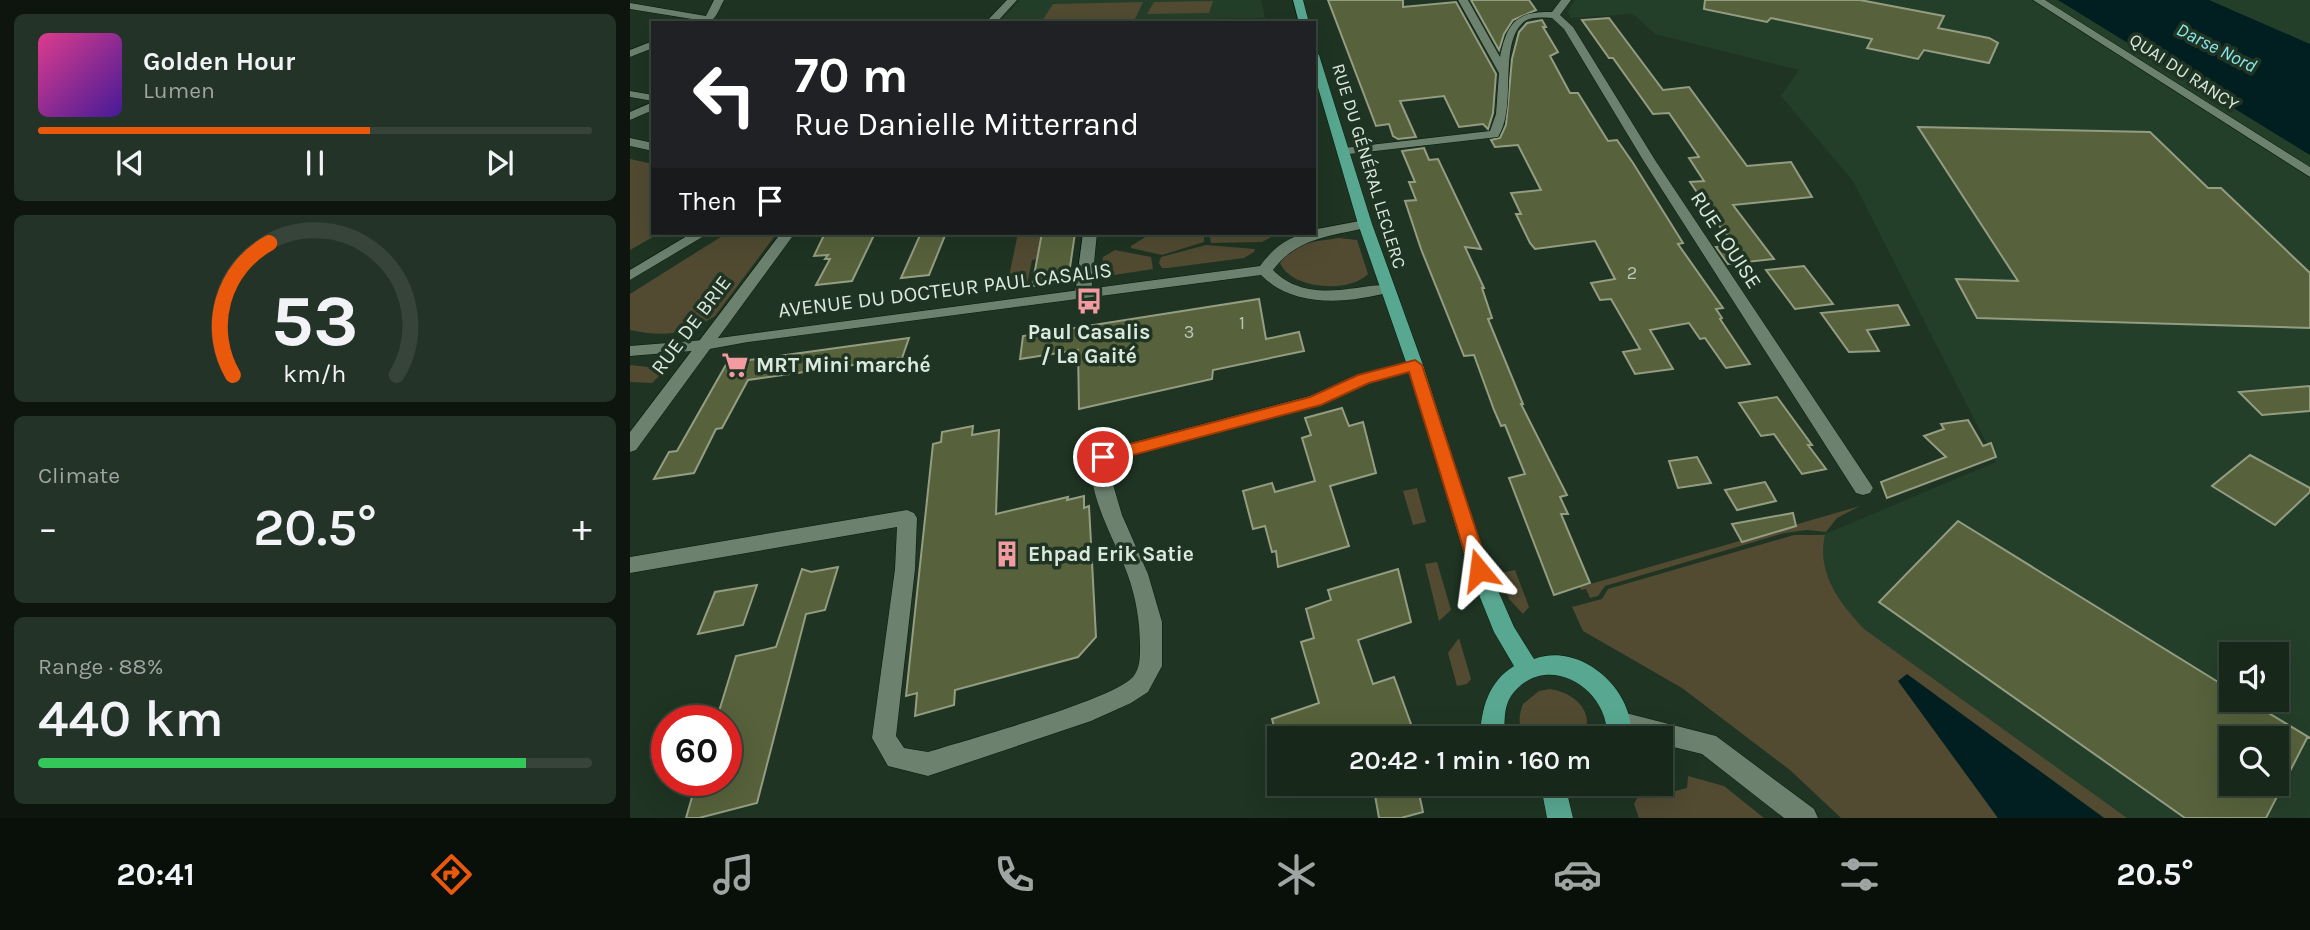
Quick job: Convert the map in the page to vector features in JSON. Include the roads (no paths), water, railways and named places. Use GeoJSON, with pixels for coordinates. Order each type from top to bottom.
{"type":"FeatureCollection","features":[{"type":"Feature","properties":{"kind":"main road"},"geometry":{"type":"LineString","coordinates":[[1297,0],[1303,21]]}},
{"type":"Feature","properties":{"kind":"main road","name":"RUE DU GÉNÉRAL LECLERC"},"geometry":{"type":"LineString","coordinates":[[1316,61],[1365,224],[1415,365],[1479,570],[1505,632],[1528,669]]}},
{"type":"Feature","properties":{"kind":"main road"},"geometry":{"type":"LineString","coordinates":[[1491,726],[1490,718],[1497,696],[1509,680],[1528,669],[1549,665],[1572,668],[1592,678],[1609,696],[1617,726]]}},
{"type":"Feature","properties":{"kind":"main road"},"geometry":{"type":"LineString","coordinates":[[1557,796],[1560,818]]}},
{"type":"Feature","properties":{"kind":"street"},"geometry":{"type":"LineString","coordinates":[[630,6],[704,21],[719,0]]}},
{"type":"Feature","properties":{"kind":"street"},"geometry":{"type":"LineString","coordinates":[[992,21],[1012,0]]}},
{"type":"Feature","properties":{"kind":"street"},"geometry":{"type":"LineString","coordinates":[[1463,0],[1503,71]]}},
{"type":"Feature","properties":{"kind":"street"},"geometry":{"type":"LineString","coordinates":[[1344,152],[1494,134],[1501,127],[1503,71],[1514,27],[1527,16],[1555,15],[1566,0]]}},
{"type":"Feature","properties":{"kind":"street","name":"QUAI DU RANCY"},"geometry":{"type":"LineString","coordinates":[[2038,0],[2310,173]]}},
{"type":"Feature","properties":{"kind":"street","name":"RUE LOUISE"},"geometry":{"type":"LineString","coordinates":[[1555,15],[1568,27],[1649,160],[1863,488]]}},
{"type":"Feature","properties":{"kind":"street"},"geometry":{"type":"LineString","coordinates":[[630,54],[651,45]]}},
{"type":"Feature","properties":{"kind":"street"},"geometry":{"type":"LineString","coordinates":[[630,94],[651,98]]}},
{"type":"Feature","properties":{"kind":"street"},"geometry":{"type":"LineString","coordinates":[[630,116],[651,106]]}},
{"type":"Feature","properties":{"kind":"street"},"geometry":{"type":"LineString","coordinates":[[630,142],[651,147]]}},
{"type":"Feature","properties":{"kind":"street"},"geometry":{"type":"LineString","coordinates":[[1316,234],[1365,224]]}},
{"type":"Feature","properties":{"kind":"street"},"geometry":{"type":"LineString","coordinates":[[630,276],[699,235]]}},
{"type":"Feature","properties":{"kind":"street","name":"RUE DE BRIE"},"geometry":{"type":"LineString","coordinates":[[630,445],[787,235]]}},
{"type":"Feature","properties":{"kind":"street"},"geometry":{"type":"LineString","coordinates":[[1083,293],[1090,235]]}},
{"type":"Feature","properties":{"kind":"street"},"geometry":{"type":"LineString","coordinates":[[1312,235],[1289,243],[1274,255],[1265,270],[1271,279],[1287,289],[1311,295],[1346,295],[1386,289]]}},
{"type":"Feature","properties":{"kind":"street","name":"AVENUE DU DOCTEUR PAUL CASALIS"},"geometry":{"type":"LineString","coordinates":[[630,351],[705,345],[1265,270]]}},
{"type":"Feature","properties":{"kind":"street"},"geometry":{"type":"LineString","coordinates":[[630,565],[907,519],[905,569],[884,738],[897,758],[928,764],[1102,706],[1140,685],[1151,666],[1151,622],[1138,574],[1112,515],[1102,481],[1103,457],[1315,401],[1364,379],[1415,365]]}},
{"type":"Feature","properties":{"kind":"street"},"geometry":{"type":"LineString","coordinates":[[1673,739],[1708,744],[1805,818]]}},
{"type":"Feature","properties":{"kind":"water","name":"Darse Nord"},"geometry":{"type":"Polygon","coordinates":[[[2058,0],[2209,0],[2310,44],[2310,155],[2058,0]]]}},
{"type":"Feature","properties":{"kind":"water"},"geometry":{"type":"Polygon","coordinates":[[[1907,674],[2104,818],[1998,818],[1898,681],[1907,674]]]}},
{"type":"Feature","properties":{"kind":"place","name":"Paul Casalis / La Gaité"},"geometry":{"type":"Point","coordinates":[1089,301]}},
{"type":"Feature","properties":{"kind":"place","name":"MRT Mini marché"},"geometry":{"type":"Point","coordinates":[735,365]}},
{"type":"Feature","properties":{"kind":"place","name":"Ehpad Erik Satie"},"geometry":{"type":"Point","coordinates":[1007,554]}}]}
